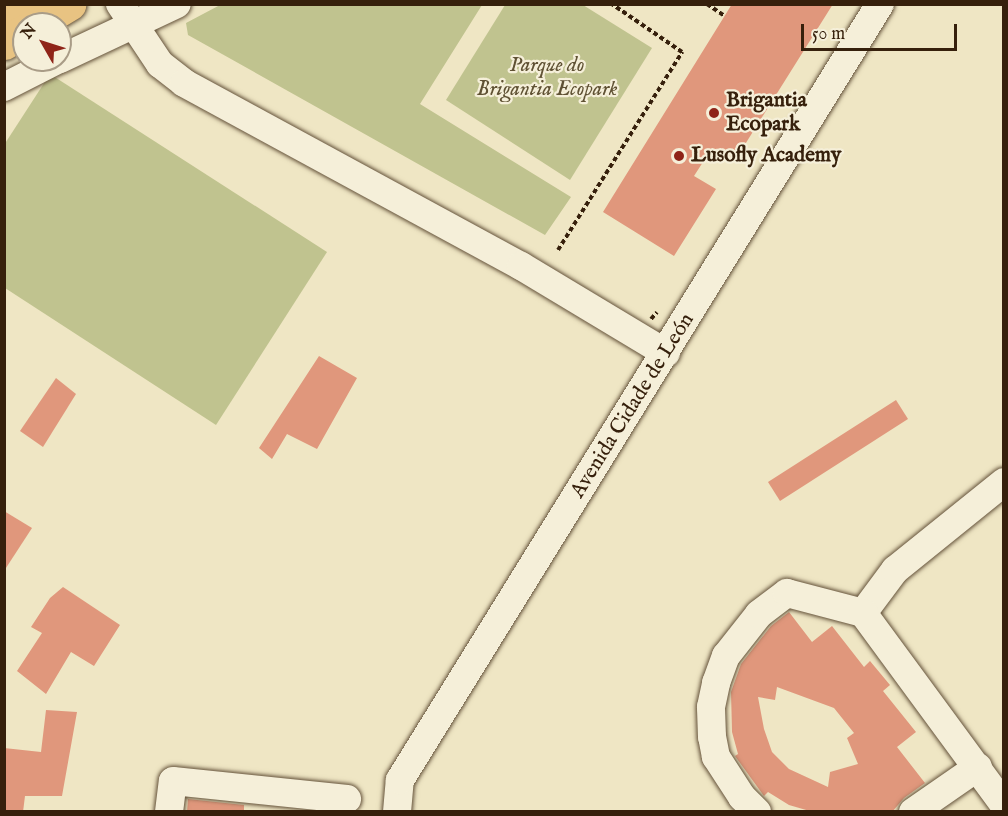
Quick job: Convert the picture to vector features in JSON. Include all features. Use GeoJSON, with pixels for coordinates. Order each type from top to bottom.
{"type":"FeatureCollection","features":[{"type":"Feature","properties":{"kind":"highway"},"geometry":{"type":"LineString","coordinates":[[4,17],[23,4]]}},
{"type":"Feature","properties":{"kind":"highway"},"geometry":{"type":"LineString","coordinates":[[56,12],[69,4]]}},
{"type":"Feature","properties":{"kind":"street"},"geometry":{"type":"LineString","coordinates":[[72,50],[126,14],[177,4]]}},
{"type":"Feature","properties":{"kind":"street","name":"Avenida Cidade de León"},"geometry":{"type":"LineString","coordinates":[[397,812],[400,780],[880,4]]}},
{"type":"Feature","properties":{"kind":"street"},"geometry":{"type":"LineString","coordinates":[[126,14],[160,64],[184,82],[521,266],[666,353]]}},
{"type":"Feature","properties":{"kind":"street"},"geometry":{"type":"LineString","coordinates":[[4,87],[33,72]]}},
{"type":"Feature","properties":{"kind":"street"},"geometry":{"type":"LineString","coordinates":[[863,613],[895,570],[1004,482]]}},
{"type":"Feature","properties":{"kind":"street"},"geometry":{"type":"LineString","coordinates":[[757,812],[726,776],[716,757],[712,737],[711,707],[716,682],[726,656],[759,614],[787,593],[863,613],[1004,804]]}},
{"type":"Feature","properties":{"kind":"street"},"geometry":{"type":"LineString","coordinates":[[913,812],[978,766]]}},
{"type":"Feature","properties":{"kind":"street"},"geometry":{"type":"LineString","coordinates":[[169,812],[173,781],[347,799]]}},
{"type":"Feature","properties":{"kind":"path"},"geometry":{"type":"LineString","coordinates":[[707,4],[725,16]]}},
{"type":"Feature","properties":{"kind":"path"},"geometry":{"type":"LineString","coordinates":[[558,250],[682,52],[613,5]]}},
{"type":"Feature","properties":{"kind":"green space"},"geometry":{"type":"Polygon","coordinates":[[[220,5],[482,5],[420,104],[571,197],[545,235],[188,35],[186,23],[220,5]]]}},
{"type":"Feature","properties":{"kind":"green space","name":"Parque do Brigantia Ecopark"},"geometry":{"type":"Polygon","coordinates":[[[505,5],[583,5],[652,48],[570,180],[446,100],[505,5]]]}},
{"type":"Feature","properties":{"kind":"green space"},"geometry":{"type":"Polygon","coordinates":[[[50,74],[327,252],[216,425],[5,288],[4,145],[50,74]]]}},
{"type":"Feature","properties":{"kind":"building","name":"Brigantia Ecopark"},"geometry":{"type":"Polygon","coordinates":[[[732,4],[833,4],[734,162],[712,148],[694,176],[716,189],[674,256],[603,212],[732,4]]]}},
{"type":"Feature","properties":{"kind":"building"},"geometry":{"type":"Polygon","coordinates":[[[319,356],[357,378],[317,449],[287,434],[272,459],[259,448],[319,356]]]}},
{"type":"Feature","properties":{"kind":"building"},"geometry":{"type":"Polygon","coordinates":[[[56,378],[76,394],[43,447],[20,431],[56,378]]]}},
{"type":"Feature","properties":{"kind":"building"},"geometry":{"type":"Polygon","coordinates":[[[896,400],[908,419],[780,501],[768,482],[896,400]]]}},
{"type":"Feature","properties":{"kind":"building"},"geometry":{"type":"Polygon","coordinates":[[[4,511],[32,528],[4,571],[4,511]]]}},
{"type":"Feature","properties":{"kind":"building"},"geometry":{"type":"Polygon","coordinates":[[[63,587],[120,625],[94,666],[71,652],[46,694],[17,671],[42,633],[31,627],[50,598],[63,587]]]}},
{"type":"Feature","properties":{"kind":"building"},"geometry":{"type":"Polygon","coordinates":[[[789,612],[812,642],[832,626],[864,667],[870,661],[890,685],[883,691],[916,732],[897,747],[925,783],[904,798],[892,812],[813,812],[789,805],[768,792],[764,796],[735,756],[738,754],[732,732],[731,692],[741,664],[771,626],[789,612]],[[777,687],[775,700],[758,697],[764,729],[772,752],[789,769],[828,787],[830,772],[858,764],[847,738],[854,733],[834,708],[777,687]]]}},
{"type":"Feature","properties":{"kind":"building"},"geometry":{"type":"Polygon","coordinates":[[[46,710],[77,712],[62,796],[25,796],[23,812],[4,812],[4,748],[41,752],[46,710]]]}},
{"type":"Feature","properties":{"kind":"building"},"geometry":{"type":"Polygon","coordinates":[[[188,799],[244,805],[244,812],[187,812],[188,799]]]}},
{"type":"Feature","properties":{"kind":"place","name":"Brigantia Ecopark"},"geometry":{"type":"Point","coordinates":[714,113]}},
{"type":"Feature","properties":{"kind":"place","name":"Lusofly Academy"},"geometry":{"type":"Point","coordinates":[679,156]}}]}
